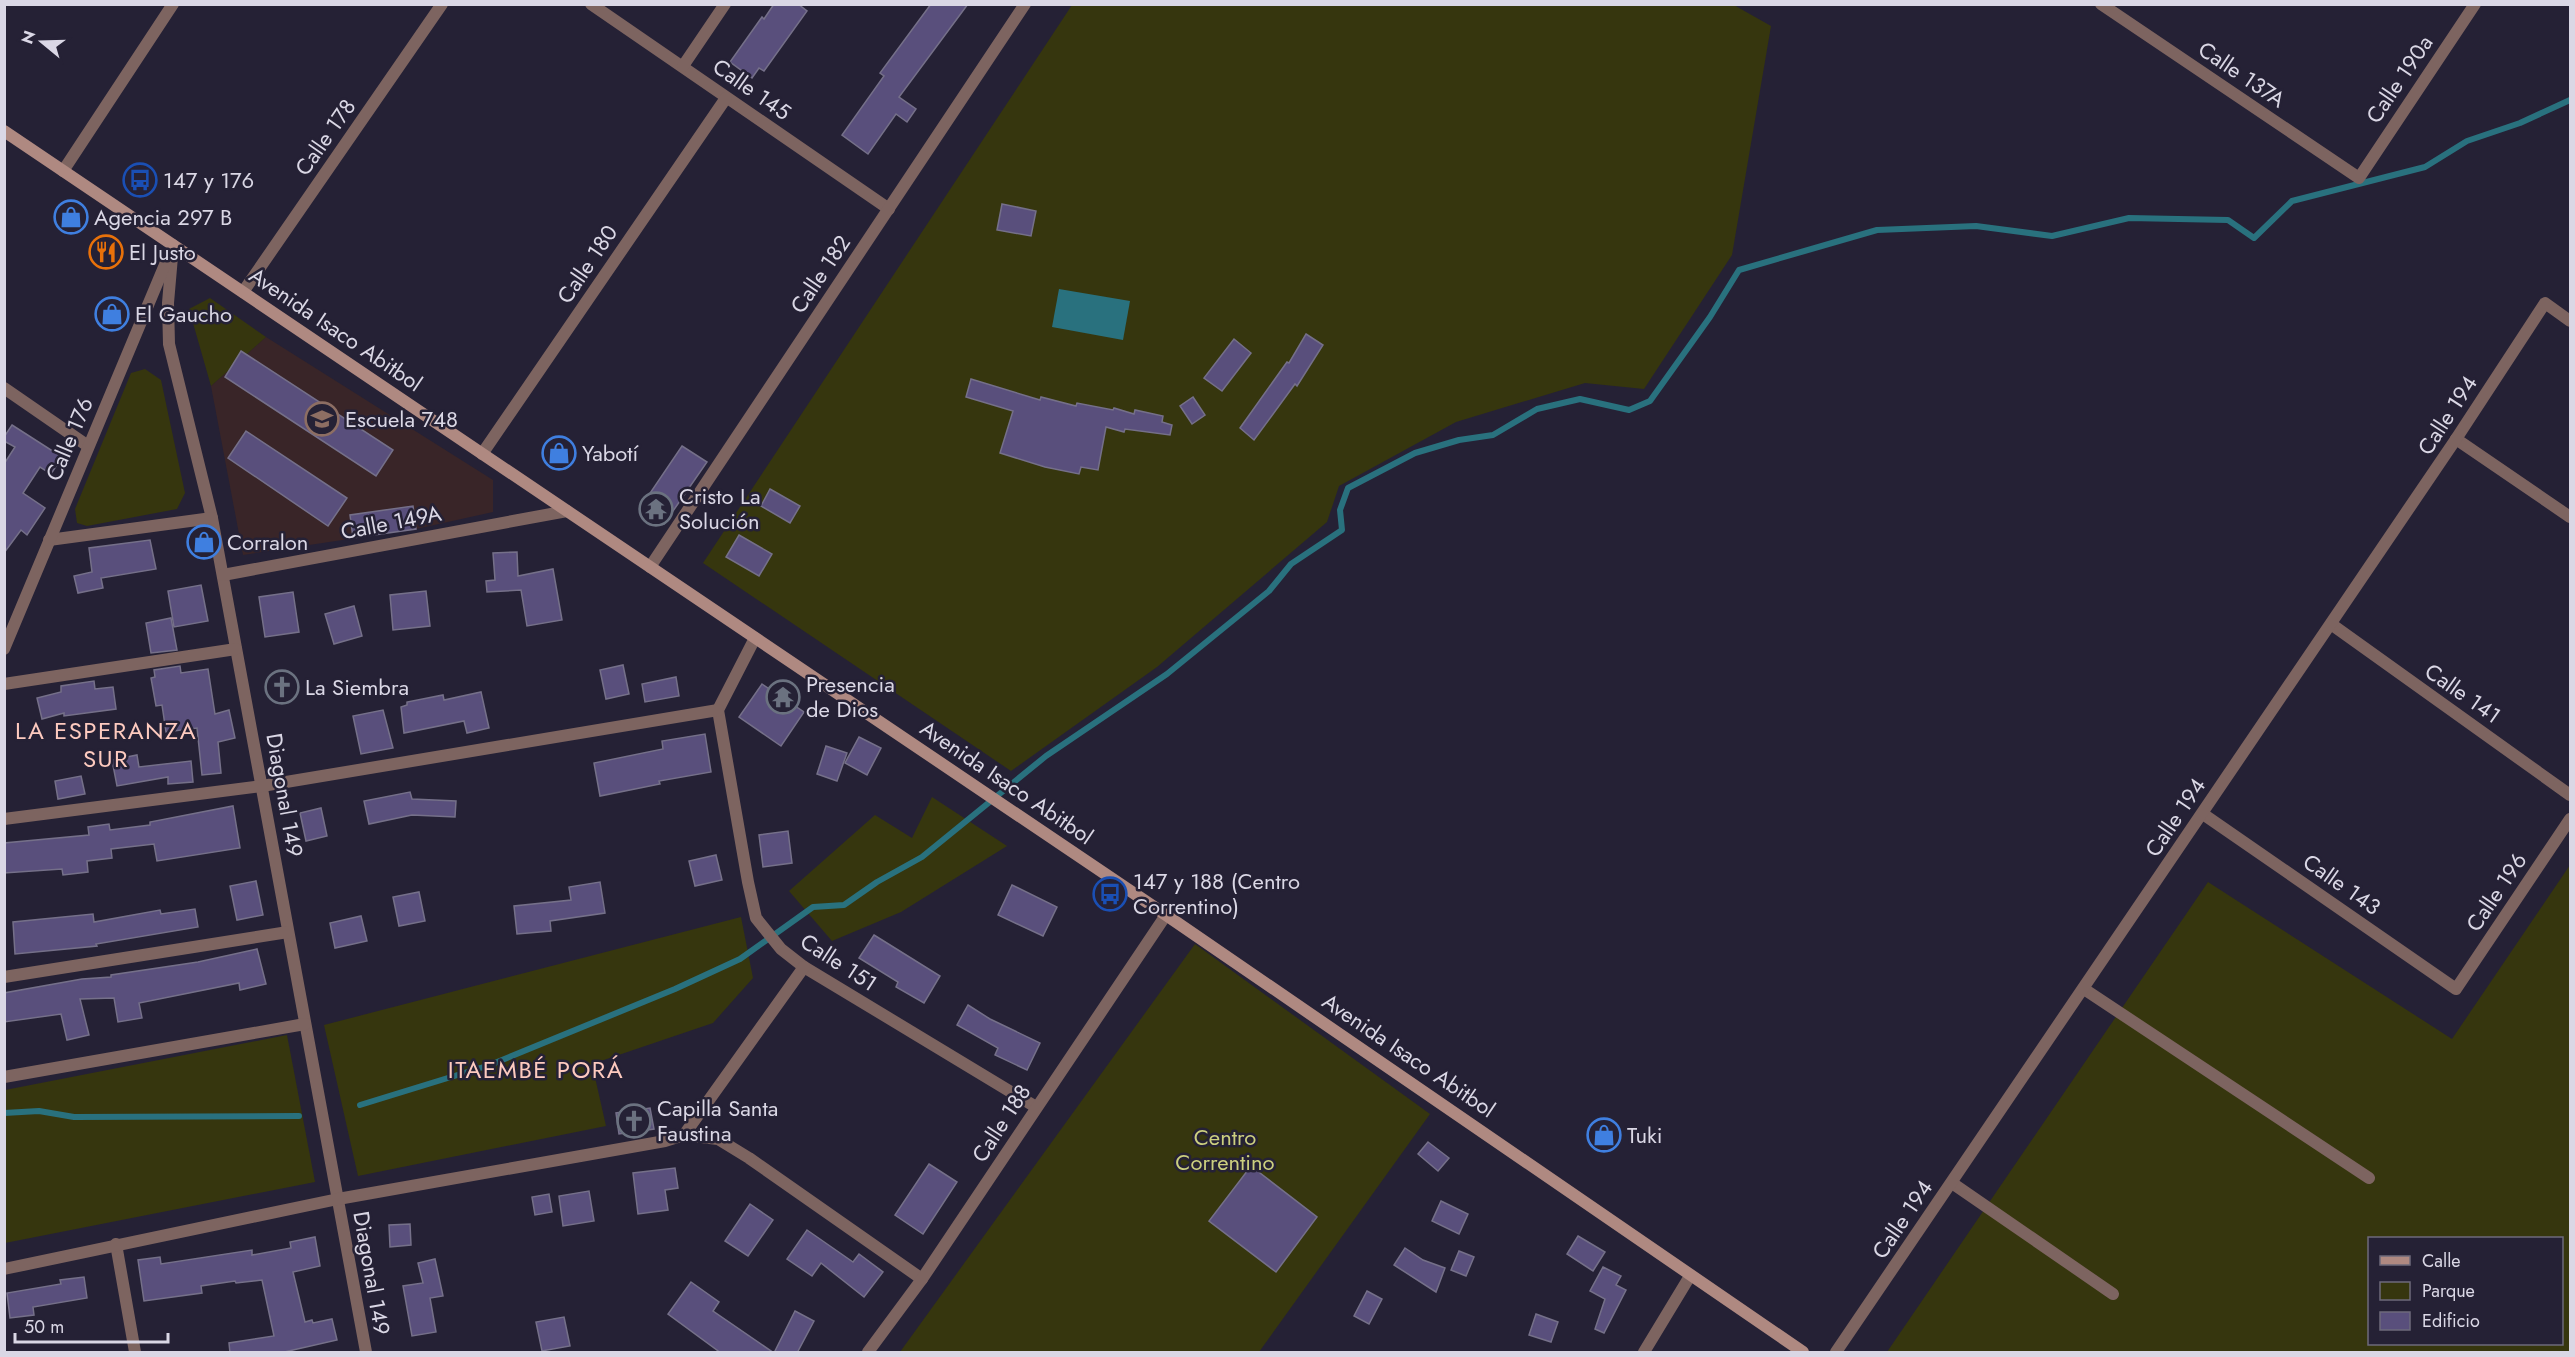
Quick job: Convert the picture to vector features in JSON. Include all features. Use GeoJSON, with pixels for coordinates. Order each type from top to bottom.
{"type":"FeatureCollection","features":[{"type":"Feature","properties":{"kind":"main road","name":"Avenida Isaco Abitbol"},"geometry":{"type":"LineString","coordinates":[[4,132],[1166,915],[1803,1353]]}},
{"type":"Feature","properties":{"kind":"street"},"geometry":{"type":"LineString","coordinates":[[63,171],[173,4]]}},
{"type":"Feature","properties":{"kind":"street","name":"Calle 178"},"geometry":{"type":"LineString","coordinates":[[243,292],[442,4]]}},
{"type":"Feature","properties":{"kind":"street","name":"Calle 145"},"geometry":{"type":"LineString","coordinates":[[591,4],[889,209]]}},
{"type":"Feature","properties":{"kind":"street"},"geometry":{"type":"LineString","coordinates":[[683,66],[725,4]]}},
{"type":"Feature","properties":{"kind":"street","name":"Calle 182"},"geometry":{"type":"LineString","coordinates":[[650,567],[1025,4]]}},
{"type":"Feature","properties":{"kind":"street","name":"Calle 137A"},"geometry":{"type":"LineString","coordinates":[[2101,4],[2359,178]]}},
{"type":"Feature","properties":{"kind":"street","name":"Calle 190a"},"geometry":{"type":"LineString","coordinates":[[2359,178],[2475,4]]}},
{"type":"Feature","properties":{"kind":"street","name":"Calle 180"},"geometry":{"type":"LineString","coordinates":[[482,454],[726,98]]}},
{"type":"Feature","properties":{"kind":"street","name":"Calle 176"},"geometry":{"type":"LineString","coordinates":[[6,643],[173,245]]}},
{"type":"Feature","properties":{"kind":"street","name":"Diagonal 149"},"geometry":{"type":"LineString","coordinates":[[173,245],[168,303],[170,344],[212,518],[366,1353]]}},
{"type":"Feature","properties":{"kind":"street","name":"Calle 194"},"geometry":{"type":"LineString","coordinates":[[1836,1353],[2457,439],[2545,303],[2571,321]]}},
{"type":"Feature","properties":{"kind":"street"},"geometry":{"type":"LineString","coordinates":[[4,388],[88,446]]}},
{"type":"Feature","properties":{"kind":"street"},"geometry":{"type":"LineString","coordinates":[[2457,439],[2571,517]]}},
{"type":"Feature","properties":{"kind":"street","name":"Calle 149A"},"geometry":{"type":"LineString","coordinates":[[223,575],[567,511]]}},
{"type":"Feature","properties":{"kind":"street"},"geometry":{"type":"LineString","coordinates":[[49,540],[212,518]]}},
{"type":"Feature","properties":{"kind":"street","name":"Calle 141"},"geometry":{"type":"LineString","coordinates":[[2331,624],[2571,795]]}},
{"type":"Feature","properties":{"kind":"street"},"geometry":{"type":"LineString","coordinates":[[4,819],[262,786],[718,710],[755,638]]}},
{"type":"Feature","properties":{"kind":"street"},"geometry":{"type":"LineString","coordinates":[[4,684],[237,649]]}},
{"type":"Feature","properties":{"kind":"street","name":"Calle 151"},"geometry":{"type":"LineString","coordinates":[[718,710],[756,918],[781,949],[804,967],[1036,1107]]}},
{"type":"Feature","properties":{"kind":"street","name":"Calle 143"},"geometry":{"type":"LineString","coordinates":[[2203,814],[2456,989]]}},
{"type":"Feature","properties":{"kind":"street","name":"Calle 196"},"geometry":{"type":"LineString","coordinates":[[2456,989],[2571,819]]}},
{"type":"Feature","properties":{"kind":"street","name":"Calle 188"},"geometry":{"type":"LineString","coordinates":[[867,1353],[922,1279],[1166,915]]}},
{"type":"Feature","properties":{"kind":"street"},"geometry":{"type":"LineString","coordinates":[[4,977],[288,932]]}},
{"type":"Feature","properties":{"kind":"street"},"geometry":{"type":"LineString","coordinates":[[684,1135],[804,967]]}},
{"type":"Feature","properties":{"kind":"street"},"geometry":{"type":"LineString","coordinates":[[2084,989],[2369,1178]]}},
{"type":"Feature","properties":{"kind":"street"},"geometry":{"type":"LineString","coordinates":[[4,1077],[305,1024]]}},
{"type":"Feature","properties":{"kind":"street"},"geometry":{"type":"LineString","coordinates":[[4,1269],[338,1199],[665,1141],[684,1135],[718,1139],[733,1148],[922,1279]]}},
{"type":"Feature","properties":{"kind":"street"},"geometry":{"type":"LineString","coordinates":[[1952,1183],[2113,1294]]}},
{"type":"Feature","properties":{"kind":"street"},"geometry":{"type":"LineString","coordinates":[[116,1244],[135,1353]]}},
{"type":"Feature","properties":{"kind":"street"},"geometry":{"type":"LineString","coordinates":[[1644,1353],[1690,1276]]}},
{"type":"Feature","properties":{"kind":"shaded area"},"geometry":{"type":"Polygon","coordinates":[[[1059,289],[1130,301],[1123,340],[1052,327],[1059,289]]]}},
{"type":"Feature","properties":{"kind":"shaded area"},"geometry":{"type":"Polygon","coordinates":[[[266,337],[493,480],[493,512],[416,529],[243,555],[211,386],[266,337]]]}},
{"type":"Feature","properties":{"kind":"green space"},"geometry":{"type":"Polygon","coordinates":[[[1732,4],[1771,26],[1732,255],[1644,389],[1585,383],[1456,422],[1339,486],[1327,522],[1157,667],[1011,771],[703,563],[1072,5],[1732,4]]]}},
{"type":"Feature","properties":{"kind":"green space"},"geometry":{"type":"Polygon","coordinates":[[[210,298],[266,337],[211,386],[189,309],[210,298]]]}},
{"type":"Feature","properties":{"kind":"green space"},"geometry":{"type":"Polygon","coordinates":[[[145,369],[161,380],[185,493],[177,509],[87,526],[77,523],[75,509],[131,373],[145,369]]]}},
{"type":"Feature","properties":{"kind":"green space"},"geometry":{"type":"Polygon","coordinates":[[[932,797],[1007,846],[901,912],[832,941],[789,891],[875,815],[912,838],[932,797]]]}},
{"type":"Feature","properties":{"kind":"green space"},"geometry":{"type":"Polygon","coordinates":[[[2570,865],[2570,1352],[1887,1352],[2208,882],[2452,1039],[2570,865]]]}},
{"type":"Feature","properties":{"kind":"green space"},"geometry":{"type":"Polygon","coordinates":[[[741,917],[753,978],[713,1023],[592,1064],[606,1126],[358,1176],[324,1025],[741,917]]]}},
{"type":"Feature","properties":{"kind":"green space","name":"Centro Correntino"},"geometry":{"type":"Polygon","coordinates":[[[1195,944],[1430,1114],[1259,1352],[900,1352],[1195,944]]]}},
{"type":"Feature","properties":{"kind":"green space"},"geometry":{"type":"Polygon","coordinates":[[[287,1035],[315,1182],[5,1243],[5,1090],[287,1035]]]}},
{"type":"Feature","properties":{"kind":"building"},"geometry":{"type":"Polygon","coordinates":[[[774,4],[798,4],[807,11],[764,71],[759,68],[752,78],[730,62],[774,4]]]}},
{"type":"Feature","properties":{"kind":"building"},"geometry":{"type":"Polygon","coordinates":[[[931,4],[968,4],[899,97],[916,109],[907,122],[896,114],[868,154],[842,135],[884,76],[880,73],[931,4]]]}},
{"type":"Feature","properties":{"kind":"building"},"geometry":{"type":"Polygon","coordinates":[[[1002,204],[1036,211],[1031,236],[997,230],[1002,204]]]}},
{"type":"Feature","properties":{"kind":"building"},"geometry":{"type":"Polygon","coordinates":[[[1306,334],[1323,345],[1297,386],[1295,384],[1254,440],[1240,428],[1287,362],[1289,363],[1306,334]]]}},
{"type":"Feature","properties":{"kind":"building"},"geometry":{"type":"Polygon","coordinates":[[[1234,339],[1251,353],[1222,391],[1204,378],[1234,339]]]}},
{"type":"Feature","properties":{"kind":"building"},"geometry":{"type":"Polygon","coordinates":[[[241,351],[393,450],[376,476],[225,377],[241,351]]]}},
{"type":"Feature","properties":{"kind":"building"},"geometry":{"type":"Polygon","coordinates":[[[971,379],[1040,400],[1041,397],[1076,406],[1077,403],[1113,410],[1114,408],[1134,414],[1135,410],[1163,416],[1162,422],[1172,425],[1170,435],[1125,429],[1124,432],[1106,427],[1098,470],[1081,467],[1079,474],[1045,467],[1000,453],[1013,411],[966,397],[971,379]]]}},
{"type":"Feature","properties":{"kind":"building"},"geometry":{"type":"Polygon","coordinates":[[[1193,397],[1205,415],[1192,424],[1180,406],[1193,397]]]}},
{"type":"Feature","properties":{"kind":"building"},"geometry":{"type":"Polygon","coordinates":[[[12,425],[62,457],[51,474],[40,467],[23,493],[45,508],[27,535],[21,530],[4,553],[4,464],[15,447],[4,441],[4,437],[12,425]]]}},
{"type":"Feature","properties":{"kind":"building"},"geometry":{"type":"Polygon","coordinates":[[[246,431],[347,498],[328,526],[228,458],[246,431]]]}},
{"type":"Feature","properties":{"kind":"building"},"geometry":{"type":"Polygon","coordinates":[[[682,446],[707,462],[664,524],[640,508],[682,446]]]}},
{"type":"Feature","properties":{"kind":"building"},"geometry":{"type":"Polygon","coordinates":[[[770,489],[800,506],[790,523],[761,506],[770,489]]]}},
{"type":"Feature","properties":{"kind":"building"},"geometry":{"type":"Polygon","coordinates":[[[413,506],[416,529],[353,538],[350,515],[413,506]]]}},
{"type":"Feature","properties":{"kind":"building"},"geometry":{"type":"Polygon","coordinates":[[[739,535],[772,554],[759,576],[726,557],[739,535]]]}},
{"type":"Feature","properties":{"kind":"building"},"geometry":{"type":"Polygon","coordinates":[[[150,540],[156,569],[101,578],[103,588],[78,593],[74,576],[92,572],[89,548],[150,540]]]}},
{"type":"Feature","properties":{"kind":"building"},"geometry":{"type":"Polygon","coordinates":[[[517,552],[518,576],[553,569],[562,620],[527,626],[521,590],[487,592],[486,581],[495,580],[493,553],[517,552]]]}},
{"type":"Feature","properties":{"kind":"building"},"geometry":{"type":"Polygon","coordinates":[[[201,585],[208,621],[174,627],[168,591],[201,585]]]}},
{"type":"Feature","properties":{"kind":"building"},"geometry":{"type":"Polygon","coordinates":[[[426,591],[430,626],[393,630],[390,595],[426,591]]]}},
{"type":"Feature","properties":{"kind":"building"},"geometry":{"type":"Polygon","coordinates":[[[293,592],[299,632],[265,637],[259,597],[293,592]]]}},
{"type":"Feature","properties":{"kind":"building"},"geometry":{"type":"Polygon","coordinates":[[[354,606],[362,636],[334,644],[325,614],[354,606]]]}},
{"type":"Feature","properties":{"kind":"building"},"geometry":{"type":"Polygon","coordinates":[[[171,618],[177,650],[151,653],[146,623],[171,618]]]}},
{"type":"Feature","properties":{"kind":"building"},"geometry":{"type":"Polygon","coordinates":[[[623,665],[629,694],[606,699],[600,670],[623,665]]]}},
{"type":"Feature","properties":{"kind":"building"},"geometry":{"type":"Polygon","coordinates":[[[180,666],[181,673],[208,669],[215,714],[229,710],[235,738],[218,742],[221,773],[202,775],[197,728],[166,732],[162,705],[156,706],[151,678],[155,677],[154,670],[180,666]]]}},
{"type":"Feature","properties":{"kind":"building"},"geometry":{"type":"Polygon","coordinates":[[[676,677],[679,696],[645,702],[642,684],[676,677]]]}},
{"type":"Feature","properties":{"kind":"building"},"geometry":{"type":"Polygon","coordinates":[[[94,681],[95,689],[113,687],[116,709],[64,716],[64,713],[42,719],[37,698],[61,692],[61,686],[94,681]]]}},
{"type":"Feature","properties":{"kind":"building"},"geometry":{"type":"Polygon","coordinates":[[[762,684],[804,712],[781,746],[739,717],[762,684]]]}},
{"type":"Feature","properties":{"kind":"building"},"geometry":{"type":"Polygon","coordinates":[[[481,692],[489,728],[467,733],[464,721],[404,733],[401,707],[407,705],[407,702],[443,695],[444,700],[481,692]]]}},
{"type":"Feature","properties":{"kind":"building"},"geometry":{"type":"Polygon","coordinates":[[[383,710],[393,748],[361,754],[353,716],[383,710]]]}},
{"type":"Feature","properties":{"kind":"building"},"geometry":{"type":"Polygon","coordinates":[[[705,734],[711,772],[659,781],[660,784],[600,796],[594,763],[663,749],[662,741],[705,734]]]}},
{"type":"Feature","properties":{"kind":"building"},"geometry":{"type":"Polygon","coordinates":[[[859,737],[881,748],[867,775],[845,763],[859,737]]]}},
{"type":"Feature","properties":{"kind":"building"},"geometry":{"type":"Polygon","coordinates":[[[826,746],[847,753],[837,781],[817,774],[826,746]]]}},
{"type":"Feature","properties":{"kind":"building"},"geometry":{"type":"Polygon","coordinates":[[[137,755],[139,767],[191,761],[193,782],[168,784],[168,777],[117,786],[112,760],[137,755]]]}},
{"type":"Feature","properties":{"kind":"building"},"geometry":{"type":"Polygon","coordinates":[[[81,776],[85,794],[58,799],[55,781],[81,776]]]}},
{"type":"Feature","properties":{"kind":"building"},"geometry":{"type":"Polygon","coordinates":[[[410,792],[412,799],[456,801],[455,817],[412,815],[369,824],[364,801],[410,792]]]}},
{"type":"Feature","properties":{"kind":"building"},"geometry":{"type":"Polygon","coordinates":[[[233,806],[240,848],[157,861],[154,844],[111,849],[112,858],[87,861],[88,872],[63,875],[62,869],[4,873],[4,843],[89,835],[88,827],[109,824],[110,830],[150,825],[150,822],[233,806]]]}},
{"type":"Feature","properties":{"kind":"building"},"geometry":{"type":"Polygon","coordinates":[[[321,808],[327,836],[306,841],[300,813],[321,808]]]}},
{"type":"Feature","properties":{"kind":"building"},"geometry":{"type":"Polygon","coordinates":[[[788,831],[792,863],[763,867],[759,835],[788,831]]]}},
{"type":"Feature","properties":{"kind":"building"},"geometry":{"type":"Polygon","coordinates":[[[716,855],[722,880],[695,886],[689,861],[716,855]]]}},
{"type":"Feature","properties":{"kind":"building"},"geometry":{"type":"Polygon","coordinates":[[[256,881],[263,915],[237,920],[230,886],[256,881]]]}},
{"type":"Feature","properties":{"kind":"building"},"geometry":{"type":"Polygon","coordinates":[[[600,882],[605,913],[550,921],[551,931],[517,934],[514,906],[571,900],[569,887],[600,882]]]}},
{"type":"Feature","properties":{"kind":"building"},"geometry":{"type":"Polygon","coordinates":[[[1012,885],[1057,907],[1043,936],[998,915],[1012,885]]]}},
{"type":"Feature","properties":{"kind":"building"},"geometry":{"type":"Polygon","coordinates":[[[419,892],[425,921],[399,926],[393,897],[419,892]]]}},
{"type":"Feature","properties":{"kind":"building"},"geometry":{"type":"Polygon","coordinates":[[[195,909],[198,927],[96,944],[97,946],[15,954],[13,922],[93,914],[94,922],[160,910],[161,914],[195,909]]]}},
{"type":"Feature","properties":{"kind":"building"},"geometry":{"type":"Polygon","coordinates":[[[361,916],[367,941],[335,948],[330,923],[361,916]]]}},
{"type":"Feature","properties":{"kind":"building"},"geometry":{"type":"Polygon","coordinates":[[[874,935],[940,976],[924,1003],[896,987],[898,982],[859,958],[874,935]]]}},
{"type":"Feature","properties":{"kind":"building"},"geometry":{"type":"Polygon","coordinates":[[[257,949],[266,984],[240,990],[239,983],[139,1003],[142,1018],[118,1022],[114,998],[80,999],[89,1035],[67,1040],[61,1014],[4,1022],[4,993],[198,962],[257,949]]]}},
{"type":"Feature","properties":{"kind":"building"},"geometry":{"type":"Polygon","coordinates":[[[968,1005],[990,1019],[1040,1043],[1027,1070],[995,1055],[998,1048],[957,1025],[968,1005]]]}},
{"type":"Feature","properties":{"kind":"building"},"geometry":{"type":"Polygon","coordinates":[[[650,1108],[654,1129],[619,1134],[616,1113],[650,1108]]]}},
{"type":"Feature","properties":{"kind":"building"},"geometry":{"type":"Polygon","coordinates":[[[1428,1142],[1449,1158],[1438,1171],[1418,1154],[1428,1142]]]}},
{"type":"Feature","properties":{"kind":"building"},"geometry":{"type":"Polygon","coordinates":[[[929,1164],[957,1182],[923,1234],[895,1215],[929,1164]]]}},
{"type":"Feature","properties":{"kind":"building"},"geometry":{"type":"Polygon","coordinates":[[[1251,1166],[1317,1217],[1276,1272],[1209,1221],[1251,1166]]]}},
{"type":"Feature","properties":{"kind":"building"},"geometry":{"type":"Polygon","coordinates":[[[675,1168],[678,1188],[665,1190],[668,1210],[638,1214],[633,1173],[675,1168]]]}},
{"type":"Feature","properties":{"kind":"building"},"geometry":{"type":"Polygon","coordinates":[[[589,1191],[594,1221],[563,1226],[559,1196],[589,1191]]]}},
{"type":"Feature","properties":{"kind":"building"},"geometry":{"type":"Polygon","coordinates":[[[549,1194],[552,1212],[535,1215],[532,1197],[549,1194]]]}},
{"type":"Feature","properties":{"kind":"building"},"geometry":{"type":"Polygon","coordinates":[[[1441,1201],[1468,1214],[1459,1234],[1432,1221],[1441,1201]]]}},
{"type":"Feature","properties":{"kind":"building"},"geometry":{"type":"Polygon","coordinates":[[[750,1204],[773,1220],[748,1256],[725,1241],[750,1204]]]}},
{"type":"Feature","properties":{"kind":"building"},"geometry":{"type":"Polygon","coordinates":[[[410,1224],[411,1245],[390,1247],[389,1225],[410,1224]]]}},
{"type":"Feature","properties":{"kind":"building"},"geometry":{"type":"Polygon","coordinates":[[[807,1230],[853,1262],[859,1254],[883,1272],[864,1297],[821,1263],[812,1276],[787,1259],[807,1230]]]}},
{"type":"Feature","properties":{"kind":"building"},"geometry":{"type":"Polygon","coordinates":[[[1578,1236],[1605,1252],[1593,1271],[1567,1254],[1578,1236]]]}},
{"type":"Feature","properties":{"kind":"building"},"geometry":{"type":"Polygon","coordinates":[[[315,1237],[320,1266],[293,1272],[305,1322],[312,1320],[313,1323],[332,1319],[337,1340],[280,1353],[230,1353],[229,1343],[274,1336],[262,1280],[201,1286],[202,1293],[144,1301],[138,1260],[160,1257],[161,1264],[252,1250],[252,1255],[291,1248],[290,1242],[315,1237]]]}},
{"type":"Feature","properties":{"kind":"building"},"geometry":{"type":"Polygon","coordinates":[[[1405,1248],[1423,1260],[1445,1268],[1436,1292],[1394,1265],[1405,1248]]]}},
{"type":"Feature","properties":{"kind":"building"},"geometry":{"type":"Polygon","coordinates":[[[1459,1251],[1474,1257],[1466,1276],[1451,1270],[1459,1251]]]}},
{"type":"Feature","properties":{"kind":"building"},"geometry":{"type":"Polygon","coordinates":[[[435,1259],[443,1296],[430,1298],[436,1332],[412,1336],[403,1286],[423,1283],[418,1263],[435,1259]]]}},
{"type":"Feature","properties":{"kind":"building"},"geometry":{"type":"Polygon","coordinates":[[[1603,1267],[1621,1276],[1616,1285],[1626,1290],[1604,1333],[1595,1329],[1605,1299],[1590,1291],[1603,1267]]]}},
{"type":"Feature","properties":{"kind":"building"},"geometry":{"type":"Polygon","coordinates":[[[84,1277],[87,1298],[33,1307],[34,1315],[10,1318],[7,1293],[61,1284],[60,1280],[84,1277]]]}},
{"type":"Feature","properties":{"kind":"building"},"geometry":{"type":"Polygon","coordinates":[[[691,1282],[719,1302],[713,1311],[774,1353],[721,1353],[668,1314],[691,1282]]]}},
{"type":"Feature","properties":{"kind":"building"},"geometry":{"type":"Polygon","coordinates":[[[1367,1291],[1382,1299],[1369,1324],[1354,1316],[1367,1291]]]}},
{"type":"Feature","properties":{"kind":"building"},"geometry":{"type":"Polygon","coordinates":[[[795,1311],[814,1321],[797,1353],[774,1353],[795,1311]]]}},
{"type":"Feature","properties":{"kind":"building"},"geometry":{"type":"Polygon","coordinates":[[[1536,1314],[1558,1322],[1551,1342],[1529,1335],[1536,1314]]]}},
{"type":"Feature","properties":{"kind":"building"},"geometry":{"type":"Polygon","coordinates":[[[564,1317],[570,1346],[542,1351],[536,1322],[564,1317]]]}},
{"type":"Feature","properties":{"kind":"waterway"},"geometry":{"type":"LineString","coordinates":[[360,1105],[490,1065],[675,989],[740,959],[813,907],[844,905],[877,882],[922,857],[1046,756],[1167,674],[1269,591],[1291,564],[1342,530],[1340,510],[1348,488],[1415,453],[1459,440],[1493,435],[1537,409],[1580,399],[1629,410],[1650,401],[1710,317],[1739,270],[1877,230],[1976,226],[2052,236],[2129,218],[2228,220],[2254,238],[2292,201],[2425,167],[2467,141],[2520,123],[2570,100]]}},
{"type":"Feature","properties":{"kind":"waterway"},"geometry":{"type":"LineString","coordinates":[[4,1113],[39,1111],[74,1117],[299,1116]]}},
{"type":"Feature","properties":{"kind":"place","name":"147 y 176"},"geometry":{"type":"Point","coordinates":[140,180]}},
{"type":"Feature","properties":{"kind":"place","name":"Agencia 297 B"},"geometry":{"type":"Point","coordinates":[71,217]}},
{"type":"Feature","properties":{"kind":"place","name":"El Justo"},"geometry":{"type":"Point","coordinates":[106,252]}},
{"type":"Feature","properties":{"kind":"place","name":"El Gaucho"},"geometry":{"type":"Point","coordinates":[112,314]}},
{"type":"Feature","properties":{"kind":"place","name":"Escuela 748"},"geometry":{"type":"Point","coordinates":[322,419]}},
{"type":"Feature","properties":{"kind":"place","name":"Yabotí"},"geometry":{"type":"Point","coordinates":[559,453]}},
{"type":"Feature","properties":{"kind":"place","name":"Cristo La Solución"},"geometry":{"type":"Point","coordinates":[656,509]}},
{"type":"Feature","properties":{"kind":"place","name":"Corralon"},"geometry":{"type":"Point","coordinates":[204,542]}},
{"type":"Feature","properties":{"kind":"place","name":"La Siembra"},"geometry":{"type":"Point","coordinates":[282,687]}},
{"type":"Feature","properties":{"kind":"place","name":"Presencia de Dios"},"geometry":{"type":"Point","coordinates":[783,697]}},
{"type":"Feature","properties":{"kind":"place","name":"147 y 188 (Centro Correntino)"},"geometry":{"type":"Point","coordinates":[1110,894]}},
{"type":"Feature","properties":{"kind":"place","name":"Capilla Santa Faustina"},"geometry":{"type":"Point","coordinates":[634,1121]}},
{"type":"Feature","properties":{"kind":"place","name":"Tuki"},"geometry":{"type":"Point","coordinates":[1604,1135]}},
{"type":"Feature","properties":{"kind":"district","name":"LA ESPERANZA SUR"},"geometry":{"type":"Point","coordinates":[106,745]}},
{"type":"Feature","properties":{"kind":"district","name":"ITAEMBÉ PORÁ"},"geometry":{"type":"Point","coordinates":[536,1070]}}]}
